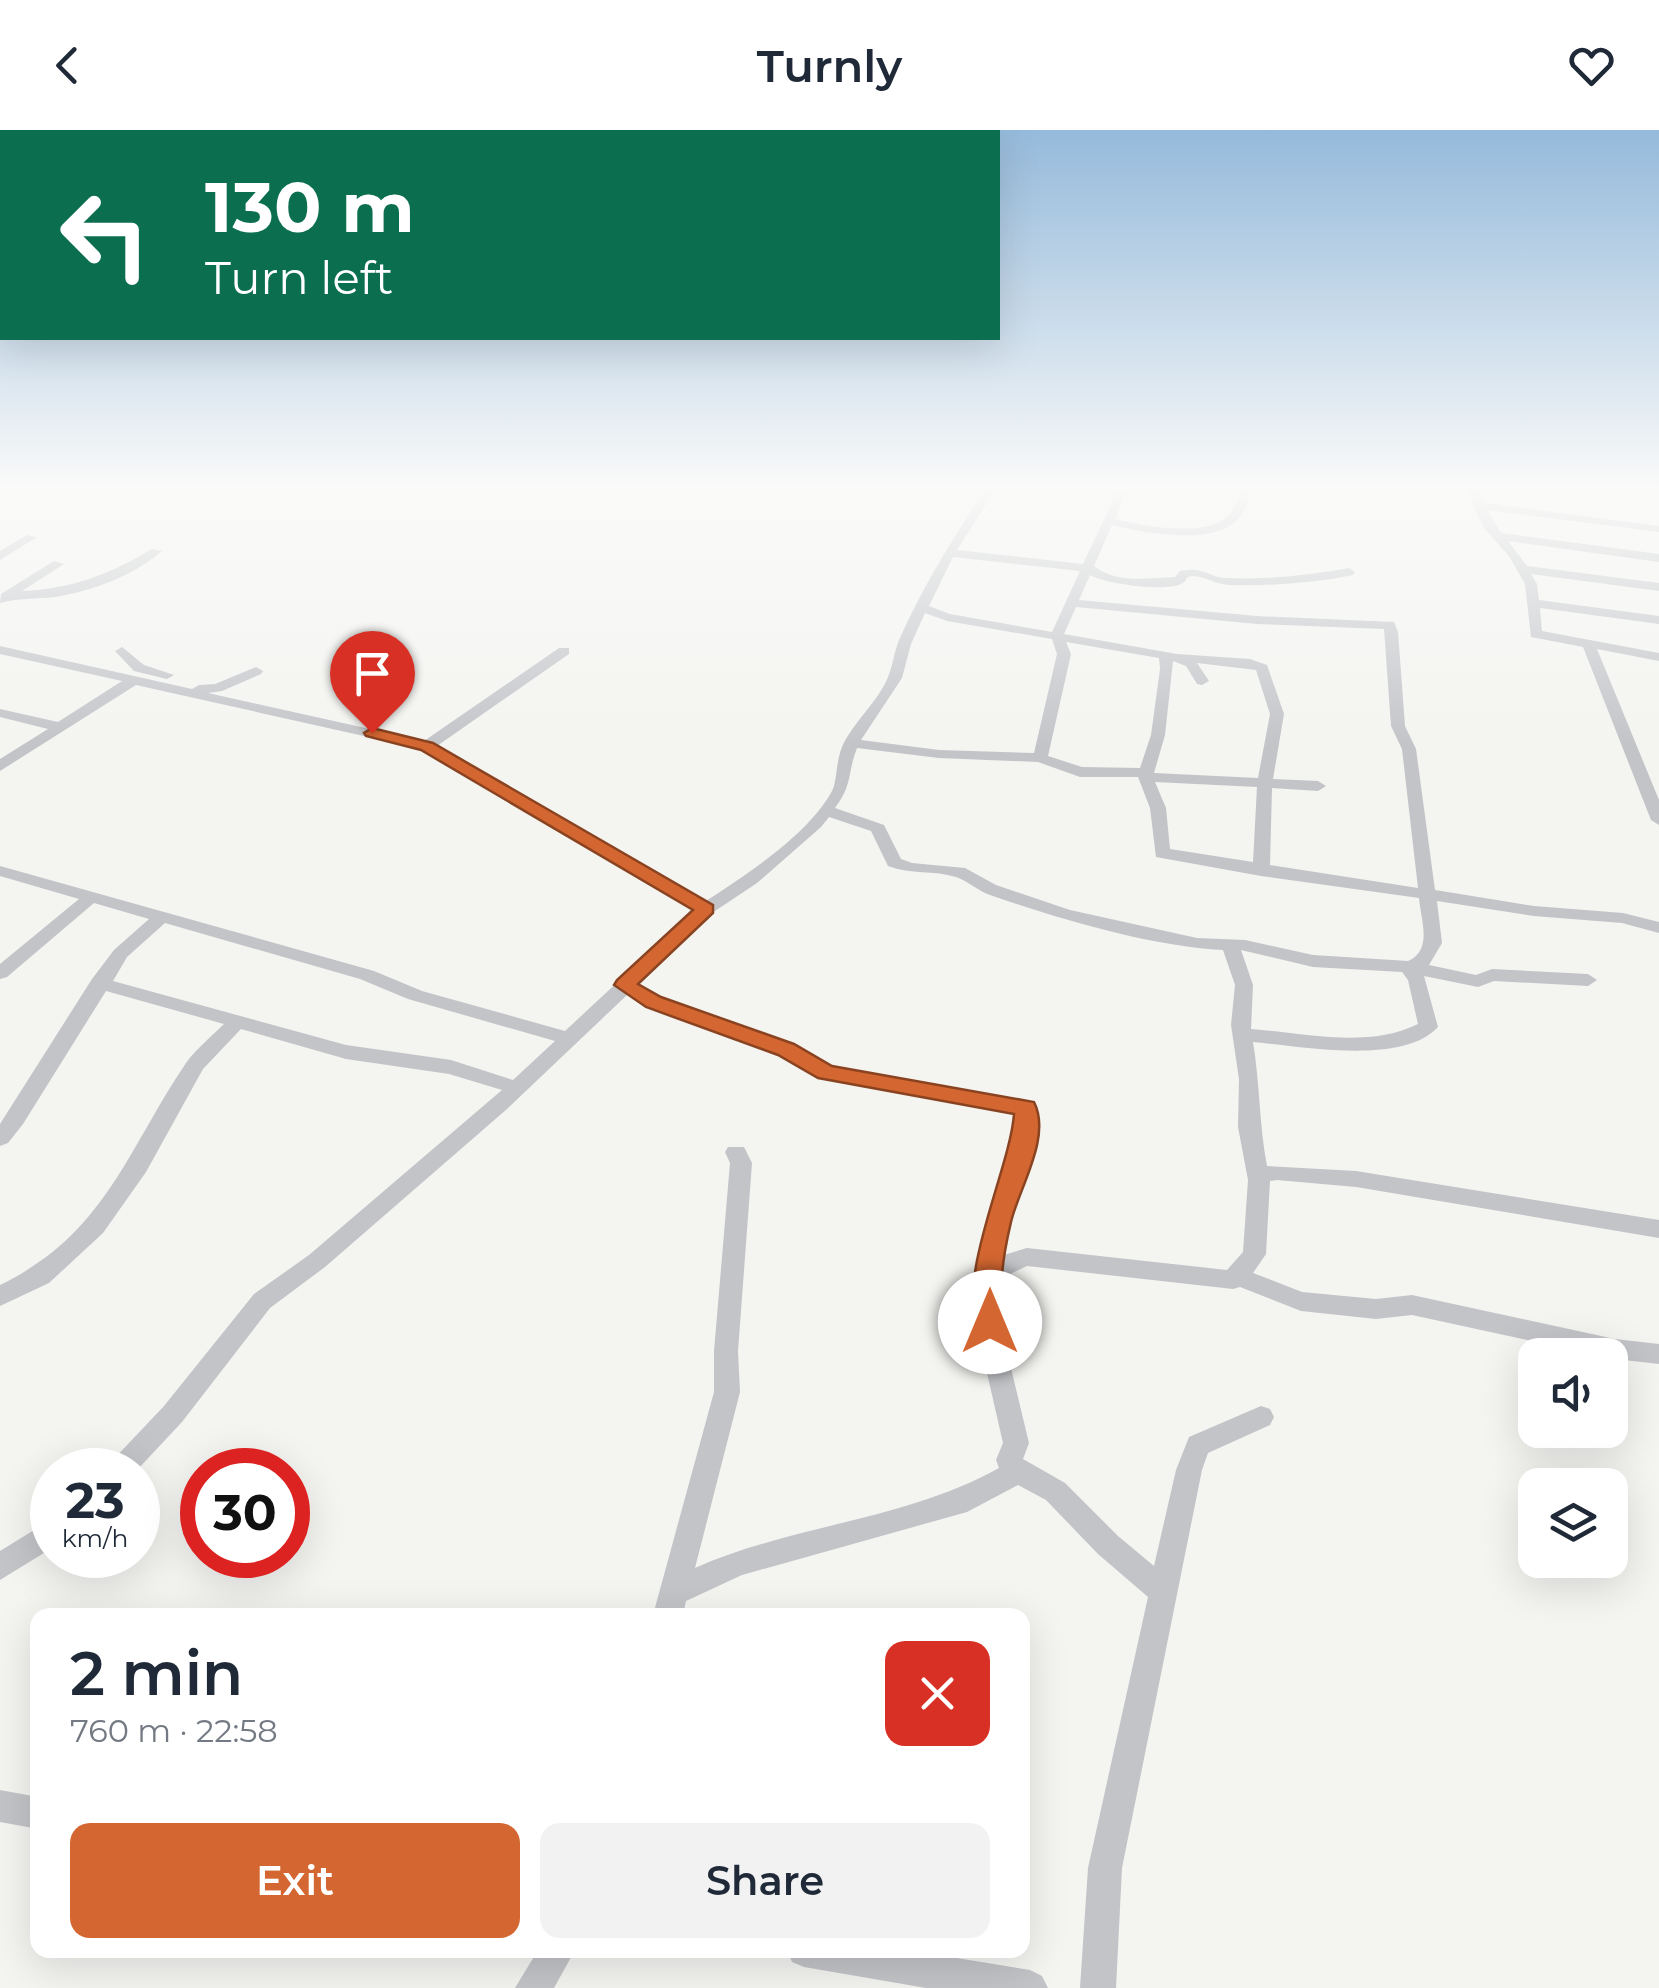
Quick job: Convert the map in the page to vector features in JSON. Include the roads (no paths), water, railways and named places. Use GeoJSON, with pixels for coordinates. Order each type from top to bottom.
{"type":"FeatureCollection","features":[{"type":"Feature","properties":{"kind":"street"},"geometry":{"type":"LineString","coordinates":[[2,597],[42,574]]}},
{"type":"Feature","properties":{"kind":"street"},"geometry":{"type":"LineString","coordinates":[[2,597],[57,593],[118,574]]}},
{"type":"Feature","properties":{"kind":"street"},"geometry":{"type":"LineString","coordinates":[[140,1448],[262,1300],[317,1260],[516,1088],[706,909],[751,880],[825,810],[842,788],[842,766],[850,743],[895,678],[904,644],[924,612],[940,574]]}},
{"type":"Feature","properties":{"kind":"street"},"geometry":{"type":"LineString","coordinates":[[1040,758],[1064,654],[1058,635],[1087,574]]}},
{"type":"Feature","properties":{"kind":"street"},"geometry":{"type":"LineString","coordinates":[[1095,574],[1115,579],[1178,581],[1186,574]]}},
{"type":"Feature","properties":{"kind":"street"},"geometry":{"type":"LineString","coordinates":[[1202,574],[1227,582],[1338,574]]}},
{"type":"Feature","properties":{"kind":"street"},"geometry":{"type":"LineString","coordinates":[[1525,574],[1532,590],[1536,634],[1659,658]]}},
{"type":"Feature","properties":{"kind":"street"},"geometry":{"type":"LineString","coordinates":[[1564,574],[1659,587]]}},
{"type":"Feature","properties":{"kind":"street"},"geometry":{"type":"LineString","coordinates":[[1073,603],[1256,620],[1390,625],[1397,671],[1398,726],[1410,749],[1433,943],[1431,954],[1420,964],[1408,967]]}},
{"type":"Feature","properties":{"kind":"street"},"geometry":{"type":"LineString","coordinates":[[1532,603],[1659,620]]}},
{"type":"Feature","properties":{"kind":"street"},"geometry":{"type":"LineString","coordinates":[[924,612],[1169,656],[1250,662],[1262,668],[1277,714],[1265,782],[1261,871]]}},
{"type":"Feature","properties":{"kind":"street"},"geometry":{"type":"LineString","coordinates":[[1589,646],[1659,820]]}},
{"type":"Feature","properties":{"kind":"street"},"geometry":{"type":"LineString","coordinates":[[0,650],[427,746],[706,909]]}},
{"type":"Feature","properties":{"kind":"street"},"geometry":{"type":"LineString","coordinates":[[122,651],[139,668],[217,688]]}},
{"type":"Feature","properties":{"kind":"street"},"geometry":{"type":"LineString","coordinates":[[427,746],[564,651]]}},
{"type":"Feature","properties":{"kind":"street"},"geometry":{"type":"LineString","coordinates":[[1169,656],[1192,664],[1202,681]]}},
{"type":"Feature","properties":{"kind":"street"},"geometry":{"type":"LineString","coordinates":[[1169,656],[1158,735],[1146,775],[1158,808],[1162,853],[1426,895],[1623,918],[1659,928]]}},
{"type":"Feature","properties":{"kind":"street"},"geometry":{"type":"LineString","coordinates":[[176,690],[217,688],[256,671]]}},
{"type":"Feature","properties":{"kind":"street"},"geometry":{"type":"LineString","coordinates":[[0,766],[132,680]]}},
{"type":"Feature","properties":{"kind":"street"},"geometry":{"type":"LineString","coordinates":[[0,713],[60,727]]}},
{"type":"Feature","properties":{"kind":"street"},"geometry":{"type":"LineString","coordinates":[[850,743],[939,754],[1040,758],[1080,772],[1318,786]]}},
{"type":"Feature","properties":{"kind":"street"},"geometry":{"type":"LineString","coordinates":[[825,810],[878,828],[894,862],[909,868],[959,872],[990,889],[1197,944],[1230,944],[1314,961],[1408,967],[1478,981],[1492,975],[1588,980]]}},
{"type":"Feature","properties":{"kind":"street"},"geometry":{"type":"LineString","coordinates":[[4,877],[366,975],[415,996],[567,1038]]}},
{"type":"Feature","properties":{"kind":"street"},"geometry":{"type":"LineString","coordinates":[[0,973],[88,899]]}},
{"type":"Feature","properties":{"kind":"street"},"geometry":{"type":"LineString","coordinates":[[0,1138],[16,1119],[124,948],[159,918]]}},
{"type":"Feature","properties":{"kind":"street"},"geometry":{"type":"LineString","coordinates":[[989,1275],[1007,1263],[1027,1258],[1233,1280],[1254,1254],[1258,1175],[1248,1127],[1244,985],[1230,944]]}},
{"type":"Feature","properties":{"kind":"street"},"geometry":{"type":"LineString","coordinates":[[1243,1035],[1370,1042],[1418,1035],[1428,1027],[1417,980],[1408,967]]}},
{"type":"Feature","properties":{"kind":"street"},"geometry":{"type":"LineString","coordinates":[[99,983],[346,1052],[451,1067],[516,1088]]}},
{"type":"Feature","properties":{"kind":"street"},"geometry":{"type":"LineString","coordinates":[[624,985],[654,1002],[786,1050],[826,1072],[1026,1108],[1024,1144],[998,1221],[989,1275],[990,1322],[1016,1443],[1010,1460],[1016,1472]]}},
{"type":"Feature","properties":{"kind":"street"},"geometry":{"type":"LineString","coordinates":[[0,1296],[41,1276],[95,1227],[138,1166],[194,1065],[238,1021]]}},
{"type":"Feature","properties":{"kind":"street"},"geometry":{"type":"LineString","coordinates":[[671,1604],[727,1392],[726,1351],[741,1162],[736,1152]]}},
{"type":"Feature","properties":{"kind":"street"},"geometry":{"type":"LineString","coordinates":[[1258,1175],[1277,1172],[1356,1179],[1659,1229]]}},
{"type":"Feature","properties":{"kind":"street"},"geometry":{"type":"LineString","coordinates":[[1236,1276],[1301,1301],[1376,1308],[1412,1304],[1587,1343],[1659,1354]]}},
{"type":"Feature","properties":{"kind":"street"},"geometry":{"type":"LineString","coordinates":[[1098,1988],[1106,1868],[1188,1470],[1198,1445],[1261,1417]]}},
{"type":"Feature","properties":{"kind":"street"},"geometry":{"type":"LineString","coordinates":[[671,1604],[738,1563],[967,1500],[1016,1472],[1031,1475],[1068,1502],[1107,1544],[1162,1591]]}},
{"type":"Feature","properties":{"kind":"street"},"geometry":{"type":"LineString","coordinates":[[0,1567],[30,1547]]}},
{"type":"Feature","properties":{"kind":"street"},"geometry":{"type":"LineString","coordinates":[[0,1806],[30,1812]]}},
{"type":"Feature","properties":{"kind":"street"},"geometry":{"type":"LineString","coordinates":[[533,1988],[553,1958]]}},
{"type":"Feature","properties":{"kind":"street"},"geometry":{"type":"LineString","coordinates":[[852,1958],[1030,1988]]}}]}
